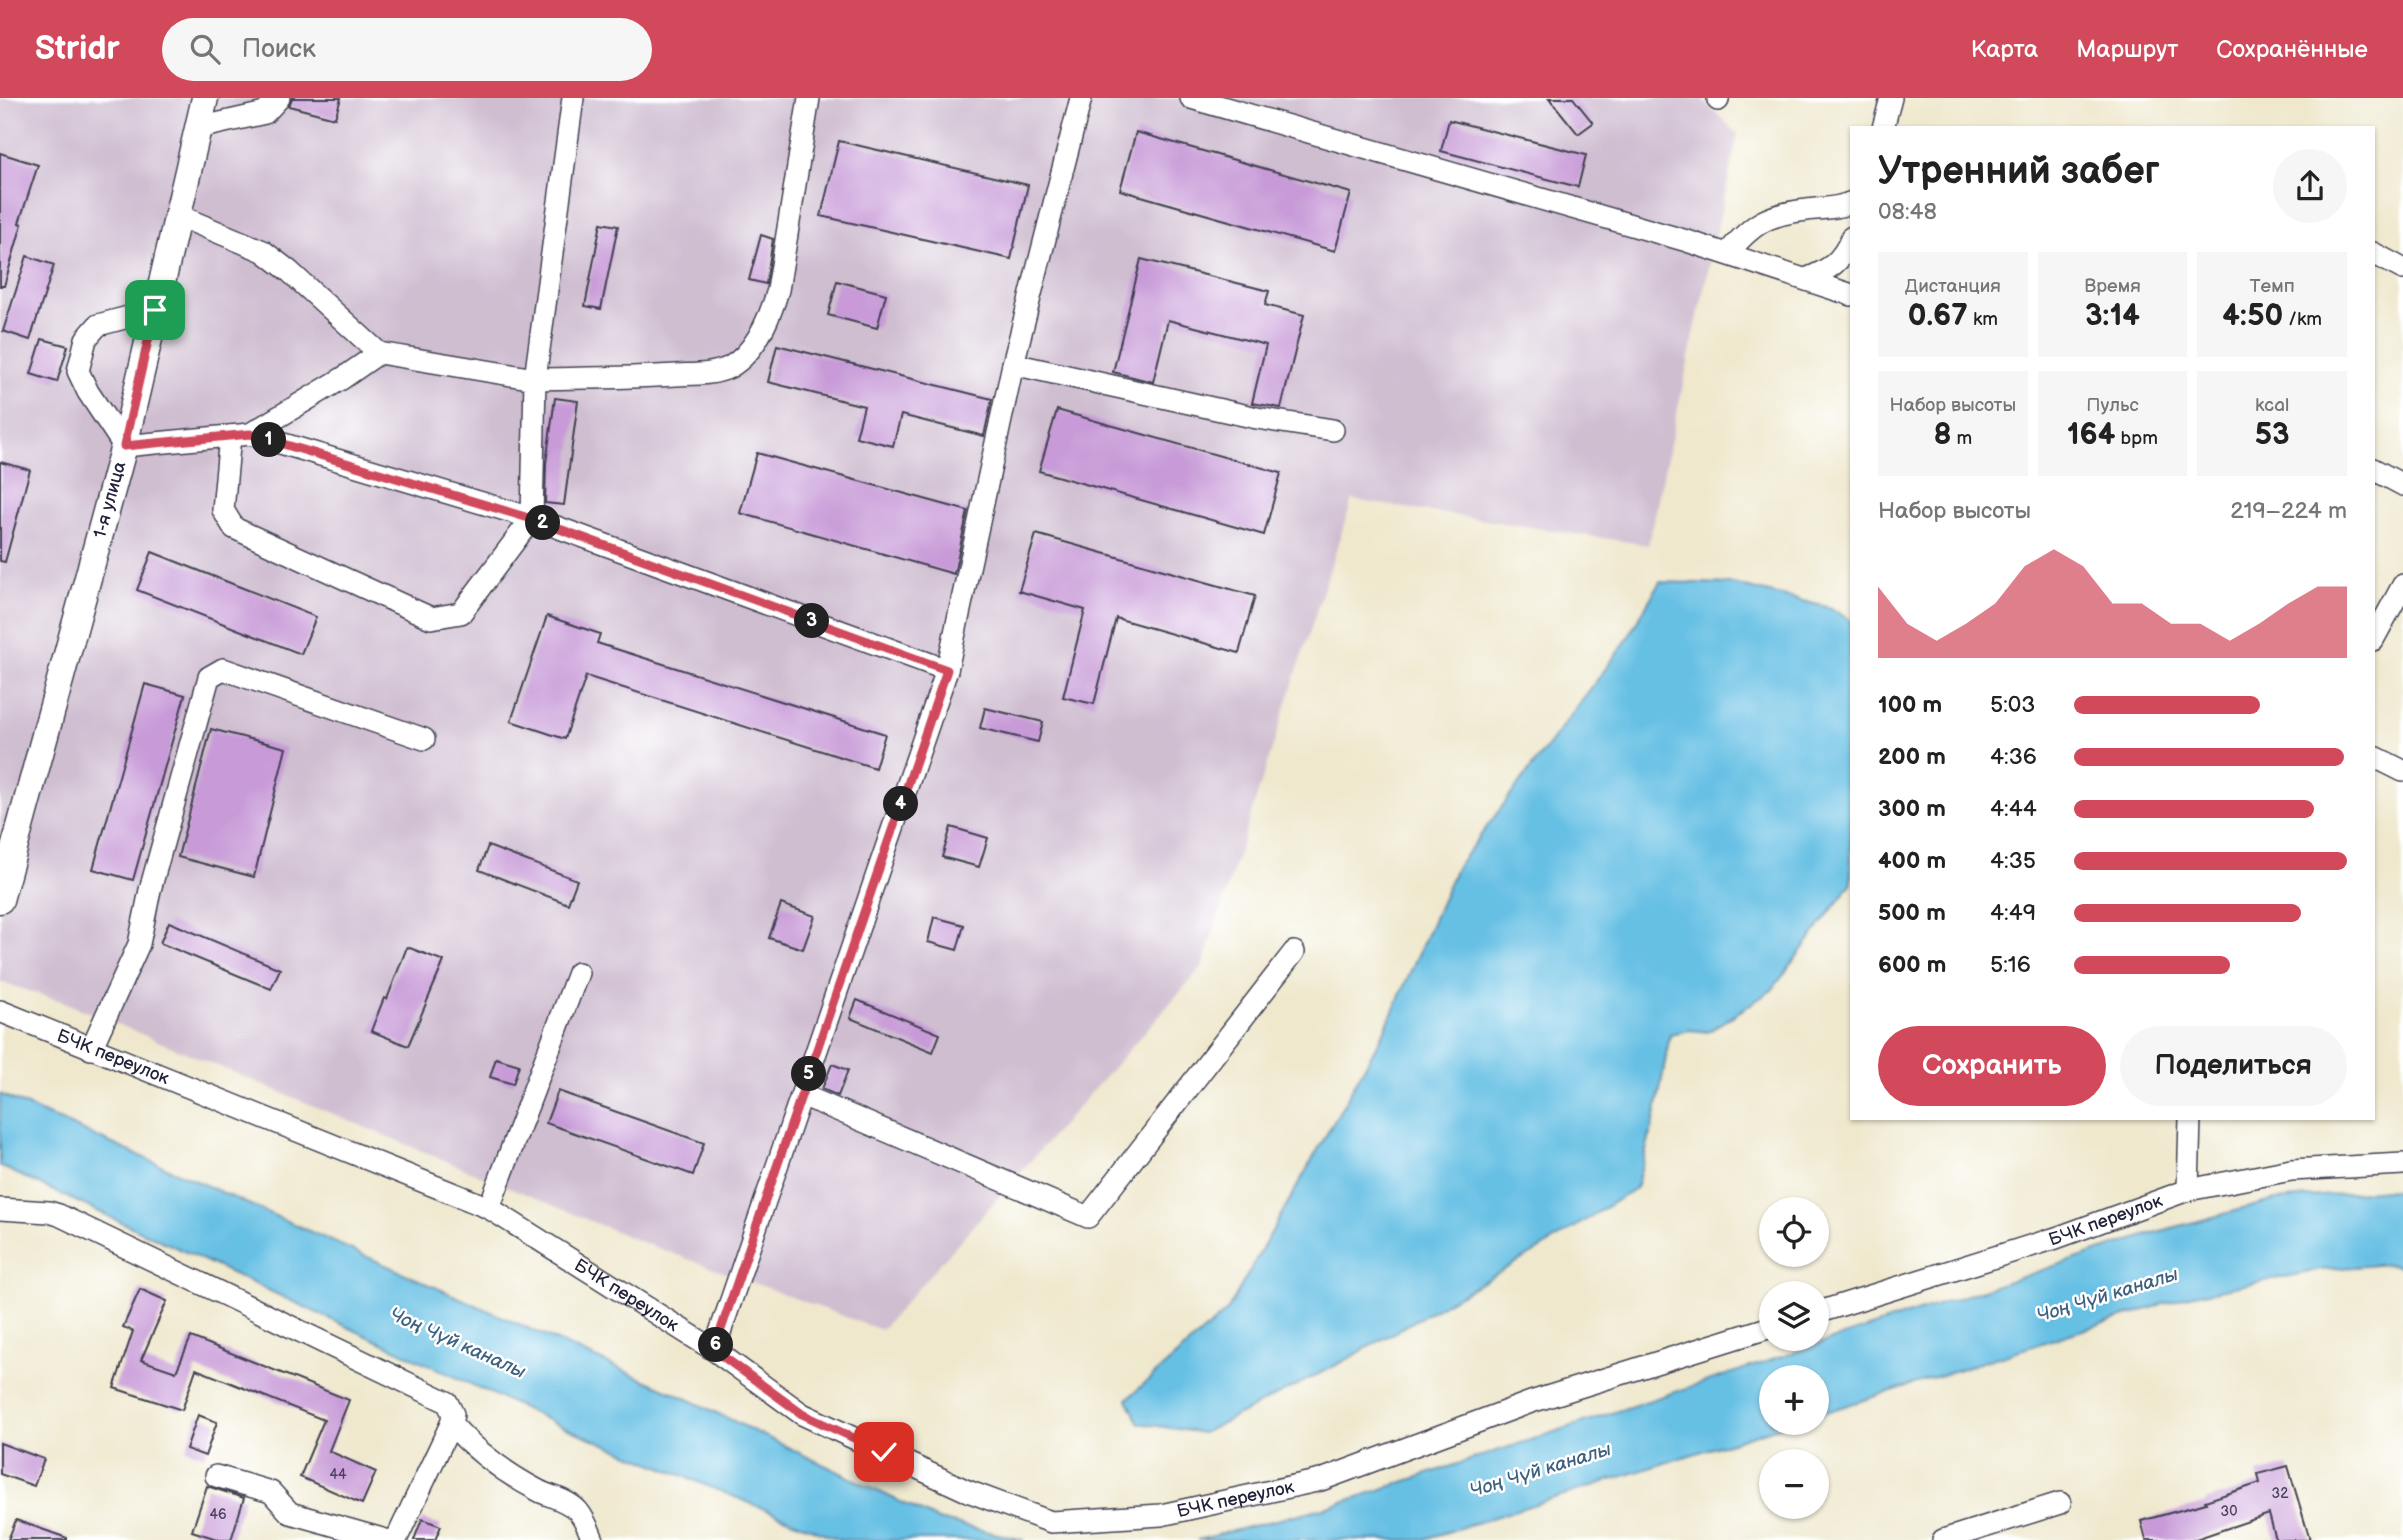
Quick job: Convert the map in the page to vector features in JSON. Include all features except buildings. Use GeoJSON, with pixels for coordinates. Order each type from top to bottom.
{"type":"FeatureCollection","features":[{"type":"Feature","properties":{"kind":"main road","name":"1-я улица"},"geometry":{"type":"LineString","coordinates":[[0,900],[124,446],[205,98]]}},
{"type":"Feature","properties":{"kind":"street"},"geometry":{"type":"LineString","coordinates":[[198,128],[265,113],[279,98]]}},
{"type":"Feature","properties":{"kind":"street"},"geometry":{"type":"LineString","coordinates":[[379,353],[343,378],[240,435],[223,510],[234,528],[431,618],[461,614],[532,519],[535,379],[573,98]]}},
{"type":"Feature","properties":{"kind":"street"},"geometry":{"type":"LineString","coordinates":[[177,215],[263,251],[289,271],[379,353],[535,379],[711,373],[731,366],[748,350],[770,318],[778,290],[809,98]]}},
{"type":"Feature","properties":{"kind":"street"},"geometry":{"type":"LineString","coordinates":[[714,1350],[947,670],[1013,364],[1081,98]]}},
{"type":"Feature","properties":{"kind":"street"},"geometry":{"type":"LineString","coordinates":[[1191,98],[1727,254],[1850,294]]}},
{"type":"Feature","properties":{"kind":"street"},"geometry":{"type":"LineString","coordinates":[[1884,126],[1891,98]]}},
{"type":"Feature","properties":{"kind":"street"},"geometry":{"type":"LineString","coordinates":[[1727,254],[1745,233],[1762,221],[1783,213],[1850,202]]}},
{"type":"Feature","properties":{"kind":"street"},"geometry":{"type":"LineString","coordinates":[[1806,279],[1827,271],[1843,254],[1850,241]]}},
{"type":"Feature","properties":{"kind":"street"},"geometry":{"type":"LineString","coordinates":[[2375,254],[2403,269]]}},
{"type":"Feature","properties":{"kind":"street"},"geometry":{"type":"LineString","coordinates":[[155,310],[98,325],[86,339],[78,371],[88,392],[124,446],[240,435],[532,519],[947,670]]}},
{"type":"Feature","properties":{"kind":"street"},"geometry":{"type":"LineString","coordinates":[[1013,364],[1257,418],[1333,430]]}},
{"type":"Feature","properties":{"kind":"street"},"geometry":{"type":"LineString","coordinates":[[2375,470],[2403,485]]}},
{"type":"Feature","properties":{"kind":"street"},"geometry":{"type":"LineString","coordinates":[[2375,636],[2403,585]]}},
{"type":"Feature","properties":{"kind":"street"},"geometry":{"type":"LineString","coordinates":[[91,1049],[139,944],[150,890],[209,677],[223,669],[424,739]]}},
{"type":"Feature","properties":{"kind":"street"},"geometry":{"type":"LineString","coordinates":[[2375,757],[2403,771]]}},
{"type":"Feature","properties":{"kind":"street"},"geometry":{"type":"LineString","coordinates":[[802,1095],[1088,1217],[1294,952]]}},
{"type":"Feature","properties":{"kind":"street"},"geometry":{"type":"LineString","coordinates":[[489,1208],[578,973]]}},
{"type":"Feature","properties":{"kind":"street","name":"БЧК переулок"},"geometry":{"type":"LineString","coordinates":[[0,1011],[489,1208],[714,1350],[802,1414],[965,1490],[1051,1522],[1161,1515],[1321,1480],[1531,1402],[1759,1331]]}},
{"type":"Feature","properties":{"kind":"street"},"geometry":{"type":"LineString","coordinates":[[2189,1190],[2190,1120]]}},
{"type":"Feature","properties":{"kind":"street","name":"БЧК переулок"},"geometry":{"type":"LineString","coordinates":[[1829,1309],[2056,1238],[2189,1190],[2291,1170],[2403,1164]]}},
{"type":"Feature","properties":{"kind":"street"},"geometry":{"type":"LineString","coordinates":[[0,1209],[60,1214],[447,1402],[453,1414],[451,1424],[396,1540]]}},
{"type":"Feature","properties":{"kind":"street"},"geometry":{"type":"LineString","coordinates":[[451,1424],[472,1447],[498,1465],[538,1491],[568,1503],[578,1511],[593,1540]]}},
{"type":"Feature","properties":{"kind":"street"},"geometry":{"type":"LineString","coordinates":[[216,1476],[271,1492],[290,1513],[386,1540]]}},
{"type":"Feature","properties":{"kind":"street"},"geometry":{"type":"LineString","coordinates":[[1943,1540],[2003,1531],[2060,1503]]}},
{"type":"Feature","properties":{"kind":"shaded area"},"geometry":{"type":"Polygon","coordinates":[[[0,98],[1701,98],[1738,134],[1648,545],[1352,500],[1202,967],[881,1330],[636,1240],[64,1002],[0,982],[0,98]]]}},
{"type":"Feature","properties":{"kind":"water"},"geometry":{"type":"Polygon","coordinates":[[[1660,582],[1733,584],[1831,608],[1850,620],[1850,885],[1772,990],[1708,1032],[1690,1030],[1670,1034],[1656,1113],[1636,1188],[1542,1248],[1344,1361],[1203,1433],[1139,1423],[1127,1399],[1227,1311],[1383,1034],[1456,868],[1624,644],[1660,582]]]}},
{"type":"Feature","properties":{"kind":"water","name":"Чоң Чүй каналы"},"geometry":{"type":"Polygon","coordinates":[[[0,1094],[690,1400],[938,1520],[1024,1540],[840,1540],[561,1426],[0,1166],[0,1094]]]}},
{"type":"Feature","properties":{"kind":"water","name":"Чоң Чүй каналы"},"geometry":{"type":"Polygon","coordinates":[[[2386,1190],[2403,1192],[2403,1266],[2388,1264],[2320,1270],[2189,1296],[1829,1411],[1829,1365],[1759,1365],[1759,1433],[1422,1540],[1197,1540],[1331,1506],[1798,1351],[1829,1351],[1829,1341],[2157,1232],[2276,1200],[2386,1190]]]}},
{"type":"Feature","properties":{"kind":"route"},"geometry":{"type":"LineString","coordinates":[[155,310],[124,446],[250,434],[532,519],[947,670],[714,1350],[802,1414],[884,1452]]}}]}
